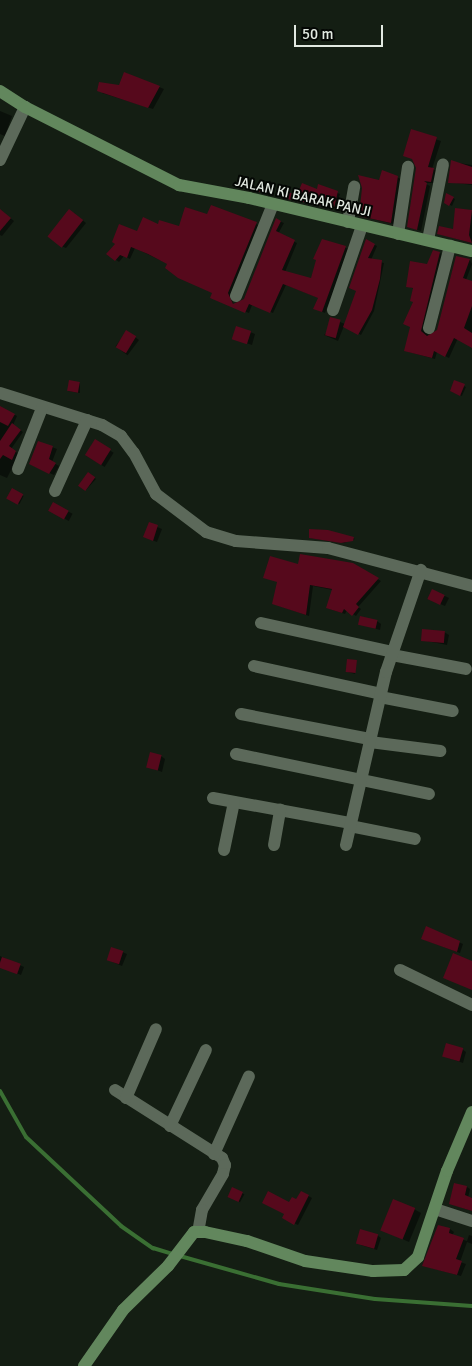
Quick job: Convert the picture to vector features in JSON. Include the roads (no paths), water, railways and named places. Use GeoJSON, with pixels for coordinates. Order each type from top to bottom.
{"type":"FeatureCollection","features":[{"type":"Feature","properties":{"kind":"street","name":"JALAN KI BARAK PANJI"},"geometry":{"type":"LineString","coordinates":[[0,90],[25,107],[179,186],[273,204],[472,251]]}},
{"type":"Feature","properties":{"kind":"street"},"geometry":{"type":"LineString","coordinates":[[0,160],[25,107]]}},
{"type":"Feature","properties":{"kind":"street"},"geometry":{"type":"LineString","coordinates":[[428,240],[443,164]]}},
{"type":"Feature","properties":{"kind":"street"},"geometry":{"type":"LineString","coordinates":[[398,234],[408,167]]}},
{"type":"Feature","properties":{"kind":"street"},"geometry":{"type":"LineString","coordinates":[[348,222],[354,187]]}},
{"type":"Feature","properties":{"kind":"street"},"geometry":{"type":"LineString","coordinates":[[236,296],[273,204]]}},
{"type":"Feature","properties":{"kind":"street"},"geometry":{"type":"LineString","coordinates":[[333,310],[362,226]]}},
{"type":"Feature","properties":{"kind":"street"},"geometry":{"type":"LineString","coordinates":[[429,328],[450,246]]}},
{"type":"Feature","properties":{"kind":"street"},"geometry":{"type":"LineString","coordinates":[[0,393],[42,408],[87,420],[121,436],[134,453],[156,494],[206,532],[236,541],[328,548],[421,570],[472,586]]}},
{"type":"Feature","properties":{"kind":"street"},"geometry":{"type":"LineString","coordinates":[[18,469],[42,408]]}},
{"type":"Feature","properties":{"kind":"street"},"geometry":{"type":"LineString","coordinates":[[55,490],[87,420]]}},
{"type":"Feature","properties":{"kind":"street"},"geometry":{"type":"LineString","coordinates":[[346,845],[380,696],[392,654],[421,570]]}},
{"type":"Feature","properties":{"kind":"street"},"geometry":{"type":"LineString","coordinates":[[261,623],[392,654],[466,669]]}},
{"type":"Feature","properties":{"kind":"street"},"geometry":{"type":"LineString","coordinates":[[254,666],[453,711]]}},
{"type":"Feature","properties":{"kind":"street"},"geometry":{"type":"LineString","coordinates":[[241,714],[370,741],[440,752]]}},
{"type":"Feature","properties":{"kind":"street"},"geometry":{"type":"LineString","coordinates":[[236,754],[360,782],[429,794]]}},
{"type":"Feature","properties":{"kind":"street"},"geometry":{"type":"LineString","coordinates":[[213,798],[350,824],[415,839]]}},
{"type":"Feature","properties":{"kind":"street"},"geometry":{"type":"LineString","coordinates":[[224,850],[234,802]]}},
{"type":"Feature","properties":{"kind":"street"},"geometry":{"type":"LineString","coordinates":[[274,845],[280,810]]}},
{"type":"Feature","properties":{"kind":"street"},"geometry":{"type":"LineString","coordinates":[[400,970],[472,1005]]}},
{"type":"Feature","properties":{"kind":"street"},"geometry":{"type":"LineString","coordinates":[[126,1098],[156,1029]]}},
{"type":"Feature","properties":{"kind":"street"},"geometry":{"type":"LineString","coordinates":[[170,1126],[206,1050]]}},
{"type":"Feature","properties":{"kind":"street"},"geometry":{"type":"LineString","coordinates":[[214,1154],[249,1076]]}},
{"type":"Feature","properties":{"kind":"street"},"geometry":{"type":"LineString","coordinates":[[84,1366],[123,1310],[168,1266],[184,1242],[198,1232],[202,1210],[226,1165],[214,1154],[114,1090]]}},
{"type":"Feature","properties":{"kind":"street"},"geometry":{"type":"LineString","coordinates":[[198,1232],[247,1242],[306,1261],[392,1273],[404,1270],[418,1258],[472,1112]]}},
{"type":"Feature","properties":{"kind":"street"},"geometry":{"type":"LineString","coordinates":[[435,1209],[472,1221]]}},
{"type":"Feature","properties":{"kind":"waterway"},"geometry":{"type":"LineString","coordinates":[[0,1091],[26,1137],[121,1226],[153,1248],[173,1254]]}},
{"type":"Feature","properties":{"kind":"waterway"},"geometry":{"type":"LineString","coordinates":[[180,1256],[279,1284],[375,1299],[472,1306]]}}]}
